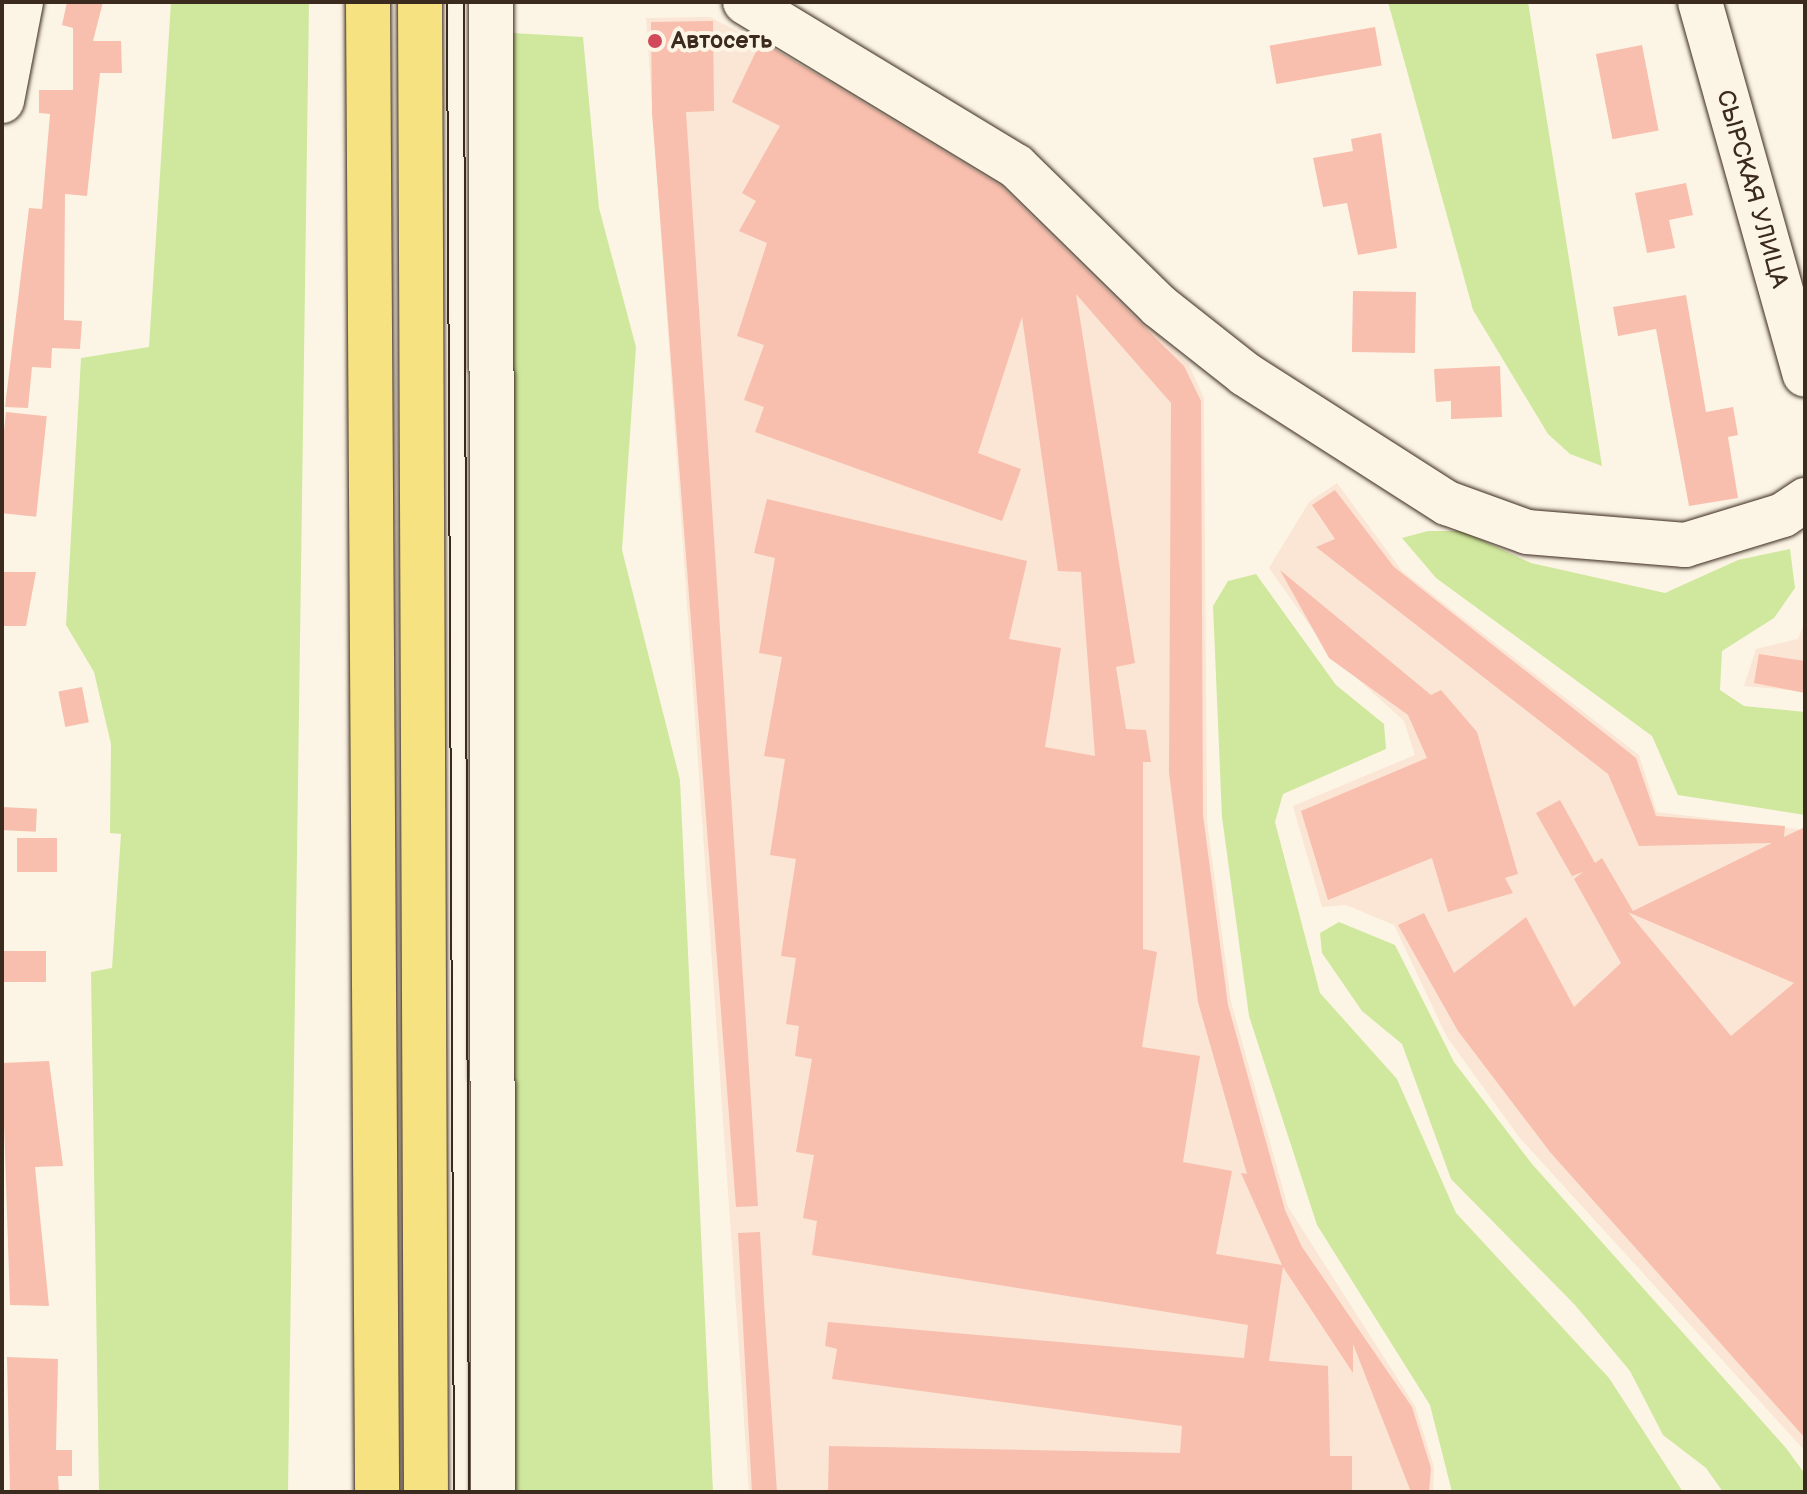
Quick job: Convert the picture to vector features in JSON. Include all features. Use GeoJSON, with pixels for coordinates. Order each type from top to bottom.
{"type":"FeatureCollection","features":[{"type":"Feature","properties":{"kind":"main road"},"geometry":{"type":"LineString","coordinates":[[368,2],[377,1492]]}},
{"type":"Feature","properties":{"kind":"main road"},"geometry":{"type":"LineString","coordinates":[[420,2],[426,1492]]}},
{"type":"Feature","properties":{"kind":"street"},"geometry":{"type":"LineString","coordinates":[[2,101],[21,2]]}},
{"type":"Feature","properties":{"kind":"street"},"geometry":{"type":"LineString","coordinates":[[491,2],[493,1492]]}},
{"type":"Feature","properties":{"kind":"street"},"geometry":{"type":"LineString","coordinates":[[745,2],[1016,166],[1159,306],[1245,374],[1447,503],[1527,532],[1685,545],[1783,515],[1805,500]]}},
{"type":"Feature","properties":{"kind":"street","name":"СЫРСКАЯ УЛИЦА"},"geometry":{"type":"LineString","coordinates":[[1700,2],[1805,375]]}},
{"type":"Feature","properties":{"kind":"shaded area"},"geometry":{"type":"Polygon","coordinates":[[[710,17],[978,158],[1189,365],[1204,398],[1207,821],[1231,1002],[1288,1207],[1415,1406],[1434,1467],[1433,1492],[749,1492],[646,18],[710,17]]]}},
{"type":"Feature","properties":{"kind":"shaded area"},"geometry":{"type":"Polygon","coordinates":[[[1337,483],[1402,571],[1639,755],[1657,812],[1805,830],[1805,1451],[1519,1137],[1447,1037],[1394,925],[1346,905],[1322,907],[1293,806],[1415,755],[1404,721],[1330,654],[1269,568],[1309,502],[1337,483]]]}},
{"type":"Feature","properties":{"kind":"shaded area"},"geometry":{"type":"Polygon","coordinates":[[[1805,622],[1805,691],[1744,686],[1756,649],[1798,639],[1805,622]]]}},
{"type":"Feature","properties":{"kind":"green space"},"geometry":{"type":"Polygon","coordinates":[[[171,2],[309,2],[288,1492],[99,1492],[91,972],[112,968],[121,834],[110,833],[111,744],[94,672],[66,625],[81,358],[149,347],[171,2]]]}},
{"type":"Feature","properties":{"kind":"green space"},"geometry":{"type":"Polygon","coordinates":[[[1388,2],[1528,2],[1602,466],[1570,454],[1548,434],[1473,310],[1388,2]]]}},
{"type":"Feature","properties":{"kind":"green space"},"geometry":{"type":"Polygon","coordinates":[[[512,33],[583,37],[599,208],[636,347],[622,550],[680,780],[713,1492],[511,1492],[512,33]]]}},
{"type":"Feature","properties":{"kind":"green space"},"geometry":{"type":"Polygon","coordinates":[[[1428,531],[1462,531],[1531,563],[1665,593],[1738,560],[1790,549],[1795,588],[1774,618],[1722,651],[1720,690],[1744,706],[1805,712],[1805,815],[1678,795],[1652,736],[1436,578],[1402,538],[1428,531]]]}},
{"type":"Feature","properties":{"kind":"green space"},"geometry":{"type":"Polygon","coordinates":[[[1256,574],[1336,685],[1384,724],[1386,749],[1283,794],[1275,822],[1320,993],[1397,1079],[1456,1213],[1609,1378],[1683,1492],[1452,1492],[1430,1405],[1317,1225],[1249,1016],[1222,817],[1213,606],[1228,581],[1256,574]]]}},
{"type":"Feature","properties":{"kind":"green space"},"geometry":{"type":"Polygon","coordinates":[[[1339,922],[1395,945],[1454,1062],[1532,1164],[1786,1448],[1805,1474],[1805,1492],[1723,1492],[1706,1468],[1663,1435],[1630,1371],[1575,1305],[1451,1179],[1402,1044],[1362,1011],[1322,953],[1320,933],[1339,922]]]}},
{"type":"Feature","properties":{"kind":"building"},"geometry":{"type":"Polygon","coordinates":[[[67,2],[103,2],[93,41],[121,41],[122,73],[100,73],[87,196],[65,194],[64,320],[82,321],[80,349],[52,348],[51,368],[32,367],[28,408],[5,407],[29,208],[42,209],[50,114],[39,113],[39,90],[73,90],[73,28],[62,25],[67,2]]]}},
{"type":"Feature","properties":{"kind":"building"},"geometry":{"type":"Polygon","coordinates":[[[713,21],[714,111],[686,112],[758,1206],[736,1207],[652,113],[651,22],[713,21]]]}},
{"type":"Feature","properties":{"kind":"building"},"geometry":{"type":"Polygon","coordinates":[[[1375,27],[1382,65],[1276,84],[1270,46],[1375,27]]]}},
{"type":"Feature","properties":{"kind":"building"},"geometry":{"type":"Polygon","coordinates":[[[761,41],[1001,186],[1184,366],[1201,401],[1203,815],[1228,1005],[1285,1210],[1302,1247],[1412,1407],[1431,1468],[1429,1492],[1411,1492],[1353,1344],[1353,1373],[1283,1267],[1269,1361],[1328,1366],[1330,1456],[1352,1456],[1352,1492],[828,1492],[829,1446],[1180,1453],[1182,1426],[832,1379],[837,1349],[825,1346],[828,1322],[1244,1358],[1248,1325],[812,1255],[817,1221],[803,1218],[814,1155],[796,1152],[812,1059],[795,1056],[799,1026],[786,1024],[796,958],[781,956],[796,859],[770,855],[785,759],[764,756],[782,657],[759,653],[775,558],[754,553],[767,499],[1027,561],[1009,639],[1061,648],[1045,747],[1095,756],[1081,572],[1058,571],[1022,317],[978,453],[1021,469],[1002,521],[755,432],[764,407],[744,400],[764,345],[737,336],[767,243],[739,231],[756,201],[742,193],[780,126],[732,102],[761,41]],[[1076,294],[1135,663],[1116,667],[1126,729],[1146,730],[1151,762],[1143,762],[1143,949],[1157,952],[1142,1047],[1200,1056],[1183,1162],[1232,1171],[1216,1254],[1282,1265],[1241,1173],[1247,1174],[1198,1002],[1169,773],[1171,403],[1076,294]]]}},
{"type":"Feature","properties":{"kind":"building"},"geometry":{"type":"Polygon","coordinates":[[[1642,45],[1659,130],[1612,139],[1596,54],[1642,45]]]}},
{"type":"Feature","properties":{"kind":"building"},"geometry":{"type":"Polygon","coordinates":[[[1381,133],[1397,248],[1358,255],[1347,203],[1323,207],[1313,158],[1353,151],[1351,139],[1381,133]]]}},
{"type":"Feature","properties":{"kind":"building"},"geometry":{"type":"Polygon","coordinates":[[[1686,183],[1693,215],[1669,220],[1675,248],[1647,253],[1635,193],[1686,183]]]}},
{"type":"Feature","properties":{"kind":"building"},"geometry":{"type":"Polygon","coordinates":[[[1353,291],[1416,292],[1415,353],[1352,352],[1353,291]]]}},
{"type":"Feature","properties":{"kind":"building"},"geometry":{"type":"Polygon","coordinates":[[[1686,295],[1706,412],[1733,407],[1738,435],[1728,437],[1738,498],[1689,506],[1656,329],[1618,336],[1613,307],[1686,295]]]}},
{"type":"Feature","properties":{"kind":"building"},"geometry":{"type":"Polygon","coordinates":[[[1500,366],[1502,417],[1451,419],[1451,401],[1436,402],[1434,369],[1500,366]]]}},
{"type":"Feature","properties":{"kind":"building"},"geometry":{"type":"Polygon","coordinates":[[[6,412],[47,416],[36,517],[2,513],[2,450],[6,412]]]}},
{"type":"Feature","properties":{"kind":"building"},"geometry":{"type":"Polygon","coordinates":[[[1335,490],[1394,567],[1636,758],[1656,816],[1785,826],[1784,837],[1805,827],[1805,1438],[1550,1152],[1458,1031],[1398,925],[1424,913],[1454,973],[1526,917],[1574,1007],[1621,963],[1574,879],[1583,872],[1572,876],[1536,813],[1560,800],[1595,863],[1602,858],[1633,911],[1772,843],[1639,846],[1608,774],[1316,547],[1335,539],[1312,505],[1335,490]],[[1628,912],[1731,1036],[1794,983],[1628,912]]]}},
{"type":"Feature","properties":{"kind":"building"},"geometry":{"type":"Polygon","coordinates":[[[1280,570],[1431,695],[1441,690],[1477,732],[1518,874],[1505,878],[1513,893],[1448,912],[1432,858],[1328,900],[1301,811],[1427,758],[1408,715],[1329,658],[1280,570]]]}},
{"type":"Feature","properties":{"kind":"building"},"geometry":{"type":"Polygon","coordinates":[[[2,572],[36,572],[26,626],[2,626],[2,572]]]}},
{"type":"Feature","properties":{"kind":"building"},"geometry":{"type":"Polygon","coordinates":[[[1759,654],[1805,661],[1805,693],[1754,683],[1759,654]]]}},
{"type":"Feature","properties":{"kind":"building"},"geometry":{"type":"Polygon","coordinates":[[[82,687],[89,722],[65,727],[58,692],[82,687]]]}},
{"type":"Feature","properties":{"kind":"building"},"geometry":{"type":"Polygon","coordinates":[[[2,807],[37,809],[36,832],[2,830],[2,807]]]}},
{"type":"Feature","properties":{"kind":"building"},"geometry":{"type":"Polygon","coordinates":[[[17,838],[57,838],[57,872],[17,872],[17,838]]]}},
{"type":"Feature","properties":{"kind":"building"},"geometry":{"type":"Polygon","coordinates":[[[2,951],[46,951],[46,982],[2,982],[2,951]]]}},
{"type":"Feature","properties":{"kind":"building"},"geometry":{"type":"Polygon","coordinates":[[[49,1061],[63,1166],[35,1167],[49,1306],[10,1305],[2,1063],[49,1061]]]}},
{"type":"Feature","properties":{"kind":"building"},"geometry":{"type":"Polygon","coordinates":[[[760,1232],[777,1492],[752,1492],[738,1233],[760,1232]]]}},
{"type":"Feature","properties":{"kind":"building"},"geometry":{"type":"Polygon","coordinates":[[[7,1357],[58,1359],[56,1450],[72,1450],[72,1476],[58,1476],[59,1492],[10,1492],[7,1357]]]}},
{"type":"Feature","properties":{"kind":"tram line"},"geometry":{"type":"LineString","coordinates":[[447,2],[454,1492]]}},
{"type":"Feature","properties":{"kind":"tram line"},"geometry":{"type":"LineString","coordinates":[[464,2],[469,1492]]}},
{"type":"Feature","properties":{"kind":"place","name":"Автосеть"},"geometry":{"type":"Point","coordinates":[655,41]}}]}
